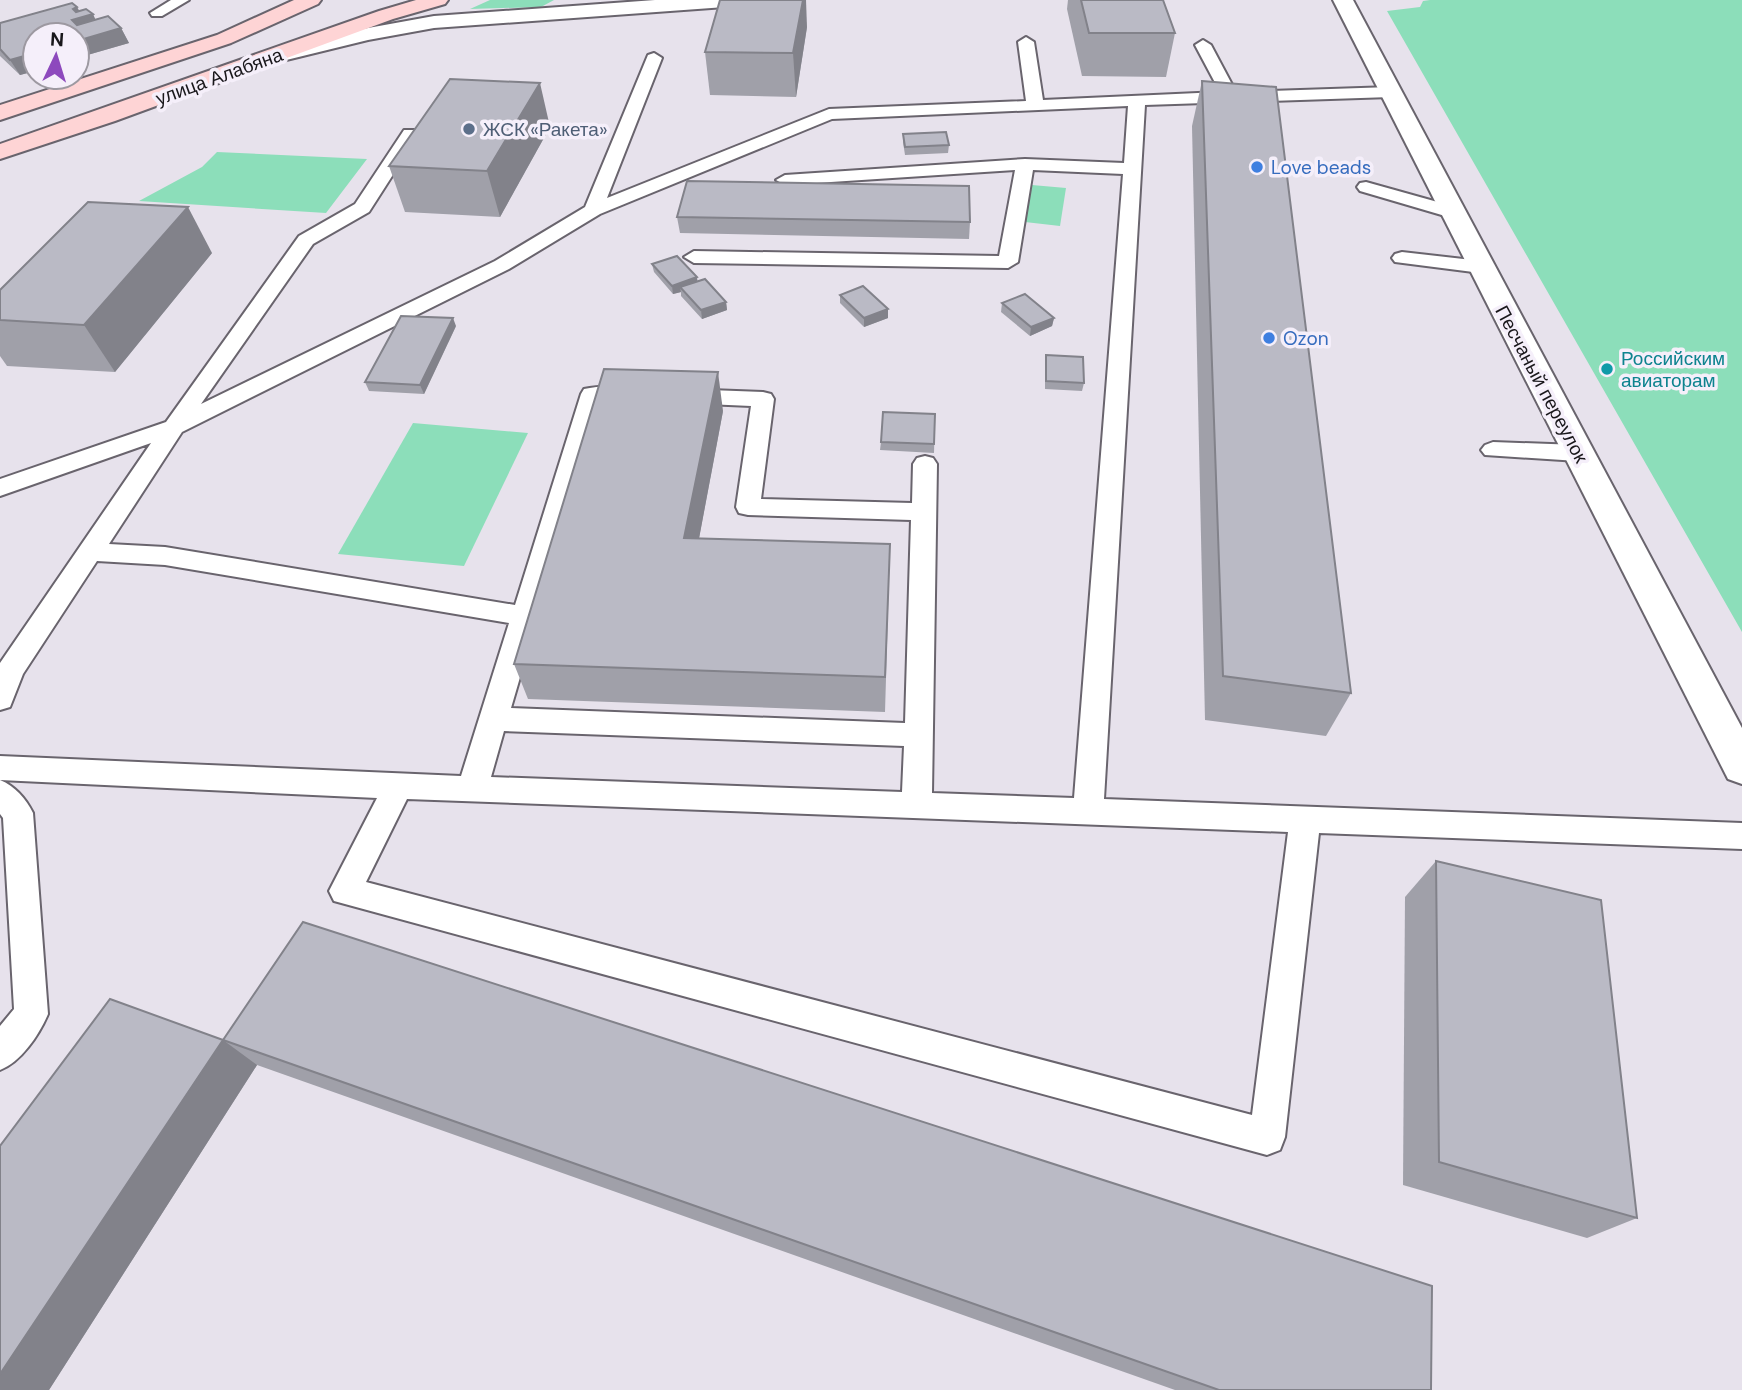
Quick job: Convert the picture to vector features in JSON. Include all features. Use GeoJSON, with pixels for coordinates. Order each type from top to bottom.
{"type":"FeatureCollection","features":[{"type":"Feature","properties":{"kind":"main road"},"geometry":{"type":"LineString","coordinates":[[386,15],[420,0]]}},
{"type":"Feature","properties":{"kind":"main road","name":"улица Алабяна"},"geometry":{"type":"LineString","coordinates":[[0,152],[386,15],[438,0]]}},
{"type":"Feature","properties":{"kind":"main road","name":"улица Алабяна"},"geometry":{"type":"LineString","coordinates":[[0,113],[224,39],[321,1]]}},
{"type":"Feature","properties":{"kind":"street"},"geometry":{"type":"LineString","coordinates":[[637,0],[678,2]]}},
{"type":"Feature","properties":{"kind":"street"},"geometry":{"type":"LineString","coordinates":[[270,58],[368,34],[434,22],[678,2],[739,0]]}},
{"type":"Feature","properties":{"kind":"street","name":"Песчаный переулок"},"geometry":{"type":"LineString","coordinates":[[1343,0],[1742,767]]}},
{"type":"Feature","properties":{"kind":"lane"},"geometry":{"type":"LineString","coordinates":[[157,13],[181,0]]}},
{"type":"Feature","properties":{"kind":"lane"},"geometry":{"type":"LineString","coordinates":[[1026,42],[1035,105]]}},
{"type":"Feature","properties":{"kind":"lane"},"geometry":{"type":"LineString","coordinates":[[1203,45],[1230,96]]}},
{"type":"Feature","properties":{"kind":"lane"},"geometry":{"type":"LineString","coordinates":[[593,210],[654,58]]}},
{"type":"Feature","properties":{"kind":"lane"},"geometry":{"type":"LineString","coordinates":[[0,488],[174,427],[502,265],[593,210],[829,114],[1230,96],[1391,92]]}},
{"type":"Feature","properties":{"kind":"lane"},"geometry":{"type":"LineString","coordinates":[[1088,812],[1137,100]]}},
{"type":"Feature","properties":{"kind":"lane"},"geometry":{"type":"LineString","coordinates":[[0,699],[10,671],[174,427],[306,240],[362,208],[410,134]]}},
{"type":"Feature","properties":{"kind":"lane"},"geometry":{"type":"LineString","coordinates":[[785,180],[1025,164],[1131,169]]}},
{"type":"Feature","properties":{"kind":"lane"},"geometry":{"type":"LineString","coordinates":[[694,257],[1008,262],[1025,164]]}},
{"type":"Feature","properties":{"kind":"lane"},"geometry":{"type":"LineString","coordinates":[[1366,187],[1452,212]]}},
{"type":"Feature","properties":{"kind":"lane"},"geometry":{"type":"LineString","coordinates":[[1402,258],[1482,267]]}},
{"type":"Feature","properties":{"kind":"lane"},"geometry":{"type":"LineString","coordinates":[[472,789],[592,394],[763,399],[748,507],[924,512]]}},
{"type":"Feature","properties":{"kind":"lane"},"geometry":{"type":"LineString","coordinates":[[1493,450],[1578,453]]}},
{"type":"Feature","properties":{"kind":"lane"},"geometry":{"type":"LineString","coordinates":[[917,806],[925,464]]}},
{"type":"Feature","properties":{"kind":"lane"},"geometry":{"type":"LineString","coordinates":[[90,552],[165,556],[524,616]]}},
{"type":"Feature","properties":{"kind":"lane"},"geometry":{"type":"LineString","coordinates":[[0,643],[10,671]]}},
{"type":"Feature","properties":{"kind":"lane"},"geometry":{"type":"LineString","coordinates":[[493,719],[919,735]]}},
{"type":"Feature","properties":{"kind":"lane"},"geometry":{"type":"LineString","coordinates":[[0,768],[472,789],[1742,836]]}},
{"type":"Feature","properties":{"kind":"lane"},"geometry":{"type":"LineString","coordinates":[[398,786],[345,891],[1268,1138],[1305,820]]}},
{"type":"Feature","properties":{"kind":"lane"},"geometry":{"type":"LineString","coordinates":[[0,793],[18,813],[31,1014],[0,1053]]}},
{"type":"Feature","properties":{"kind":"green space"},"geometry":{"type":"Polygon","coordinates":[[[490,0],[554,0],[541,7],[470,9],[490,0]]]}},
{"type":"Feature","properties":{"kind":"green space"},"geometry":{"type":"Polygon","coordinates":[[[1742,0],[1742,632],[1387,11],[1420,7],[1423,1],[1742,0]]]}},
{"type":"Feature","properties":{"kind":"green space"},"geometry":{"type":"Polygon","coordinates":[[[217,152],[367,159],[326,213],[139,201],[202,167],[217,152]]]}},
{"type":"Feature","properties":{"kind":"green space"},"geometry":{"type":"Polygon","coordinates":[[[1032,185],[1066,188],[1060,226],[1025,222],[1032,185]]]}},
{"type":"Feature","properties":{"kind":"green space"},"geometry":{"type":"Polygon","coordinates":[[[413,423],[528,433],[464,566],[338,554],[413,423]]]}},
{"type":"Feature","properties":{"kind":"building"},"geometry":{"type":"Polygon","coordinates":[[[720,0],[803,0],[793,53],[705,52],[720,0]]]}},
{"type":"Feature","properties":{"kind":"building"},"geometry":{"type":"Polygon","coordinates":[[[1081,0],[1163,0],[1175,33],[1089,33],[1081,0]]]}},
{"type":"Feature","properties":{"kind":"building"},"geometry":{"type":"Polygon","coordinates":[[[72,3],[77,7],[73,9],[76,12],[86,9],[93,14],[73,21],[21,21],[21,57],[10,60],[0,49],[0,23],[72,3]]]}},
{"type":"Feature","properties":{"kind":"building"},"geometry":{"type":"Polygon","coordinates":[[[108,16],[121,28],[91,37],[91,21],[108,16]]]}},
{"type":"Feature","properties":{"kind":"building"},"geometry":{"type":"Polygon","coordinates":[[[450,79],[540,83],[487,171],[389,166],[450,79]]]}},
{"type":"Feature","properties":{"kind":"building"},"geometry":{"type":"Polygon","coordinates":[[[1202,81],[1276,87],[1351,693],[1223,676],[1202,81]]]}},
{"type":"Feature","properties":{"kind":"building"},"geometry":{"type":"Polygon","coordinates":[[[946,132],[949,145],[905,147],[903,134],[946,132]]]}},
{"type":"Feature","properties":{"kind":"building"},"geometry":{"type":"Polygon","coordinates":[[[687,181],[969,186],[970,222],[677,217],[687,181]]]}},
{"type":"Feature","properties":{"kind":"building"},"geometry":{"type":"Polygon","coordinates":[[[88,202],[188,207],[84,325],[0,320],[0,290],[88,202]]]}},
{"type":"Feature","properties":{"kind":"building"},"geometry":{"type":"Polygon","coordinates":[[[677,256],[697,277],[672,286],[652,264],[677,256]]]}},
{"type":"Feature","properties":{"kind":"building"},"geometry":{"type":"Polygon","coordinates":[[[705,279],[726,302],[701,310],[680,287],[705,279]]]}},
{"type":"Feature","properties":{"kind":"building"},"geometry":{"type":"Polygon","coordinates":[[[863,286],[888,309],[864,318],[840,295],[863,286]]]}},
{"type":"Feature","properties":{"kind":"building"},"geometry":{"type":"Polygon","coordinates":[[[1025,294],[1054,318],[1031,327],[1002,303],[1025,294]]]}},
{"type":"Feature","properties":{"kind":"building"},"geometry":{"type":"Polygon","coordinates":[[[401,316],[453,318],[420,385],[365,382],[401,316]]]}},
{"type":"Feature","properties":{"kind":"building"},"geometry":{"type":"Polygon","coordinates":[[[1046,355],[1083,357],[1084,383],[1046,381],[1046,355]]]}},
{"type":"Feature","properties":{"kind":"building"},"geometry":{"type":"Polygon","coordinates":[[[604,369],[718,372],[684,538],[890,544],[885,677],[514,664],[604,369]]]}},
{"type":"Feature","properties":{"kind":"building"},"geometry":{"type":"Polygon","coordinates":[[[883,412],[935,414],[934,444],[881,442],[883,412]]]}},
{"type":"Feature","properties":{"kind":"building"},"geometry":{"type":"Polygon","coordinates":[[[1436,861],[1601,900],[1637,1218],[1439,1162],[1436,861]]]}},
{"type":"Feature","properties":{"kind":"building"},"geometry":{"type":"Polygon","coordinates":[[[303,922],[1432,1286],[1431,1390],[1219,1390],[223,1040],[303,922]]]}},
{"type":"Feature","properties":{"kind":"building"},"geometry":{"type":"Polygon","coordinates":[[[110,999],[223,1040],[0,1374],[0,1146],[110,999]]]}},
{"type":"Feature","properties":{"kind":"place","name":"ЖСК «Ракета»"},"geometry":{"type":"Point","coordinates":[469,129]}},
{"type":"Feature","properties":{"kind":"place","name":"Love beads"},"geometry":{"type":"Point","coordinates":[1257,167]}},
{"type":"Feature","properties":{"kind":"place","name":"Ozon"},"geometry":{"type":"Point","coordinates":[1269,338]}},
{"type":"Feature","properties":{"kind":"place","name":"Российским авиаторам"},"geometry":{"type":"Point","coordinates":[1607,369]}}]}
